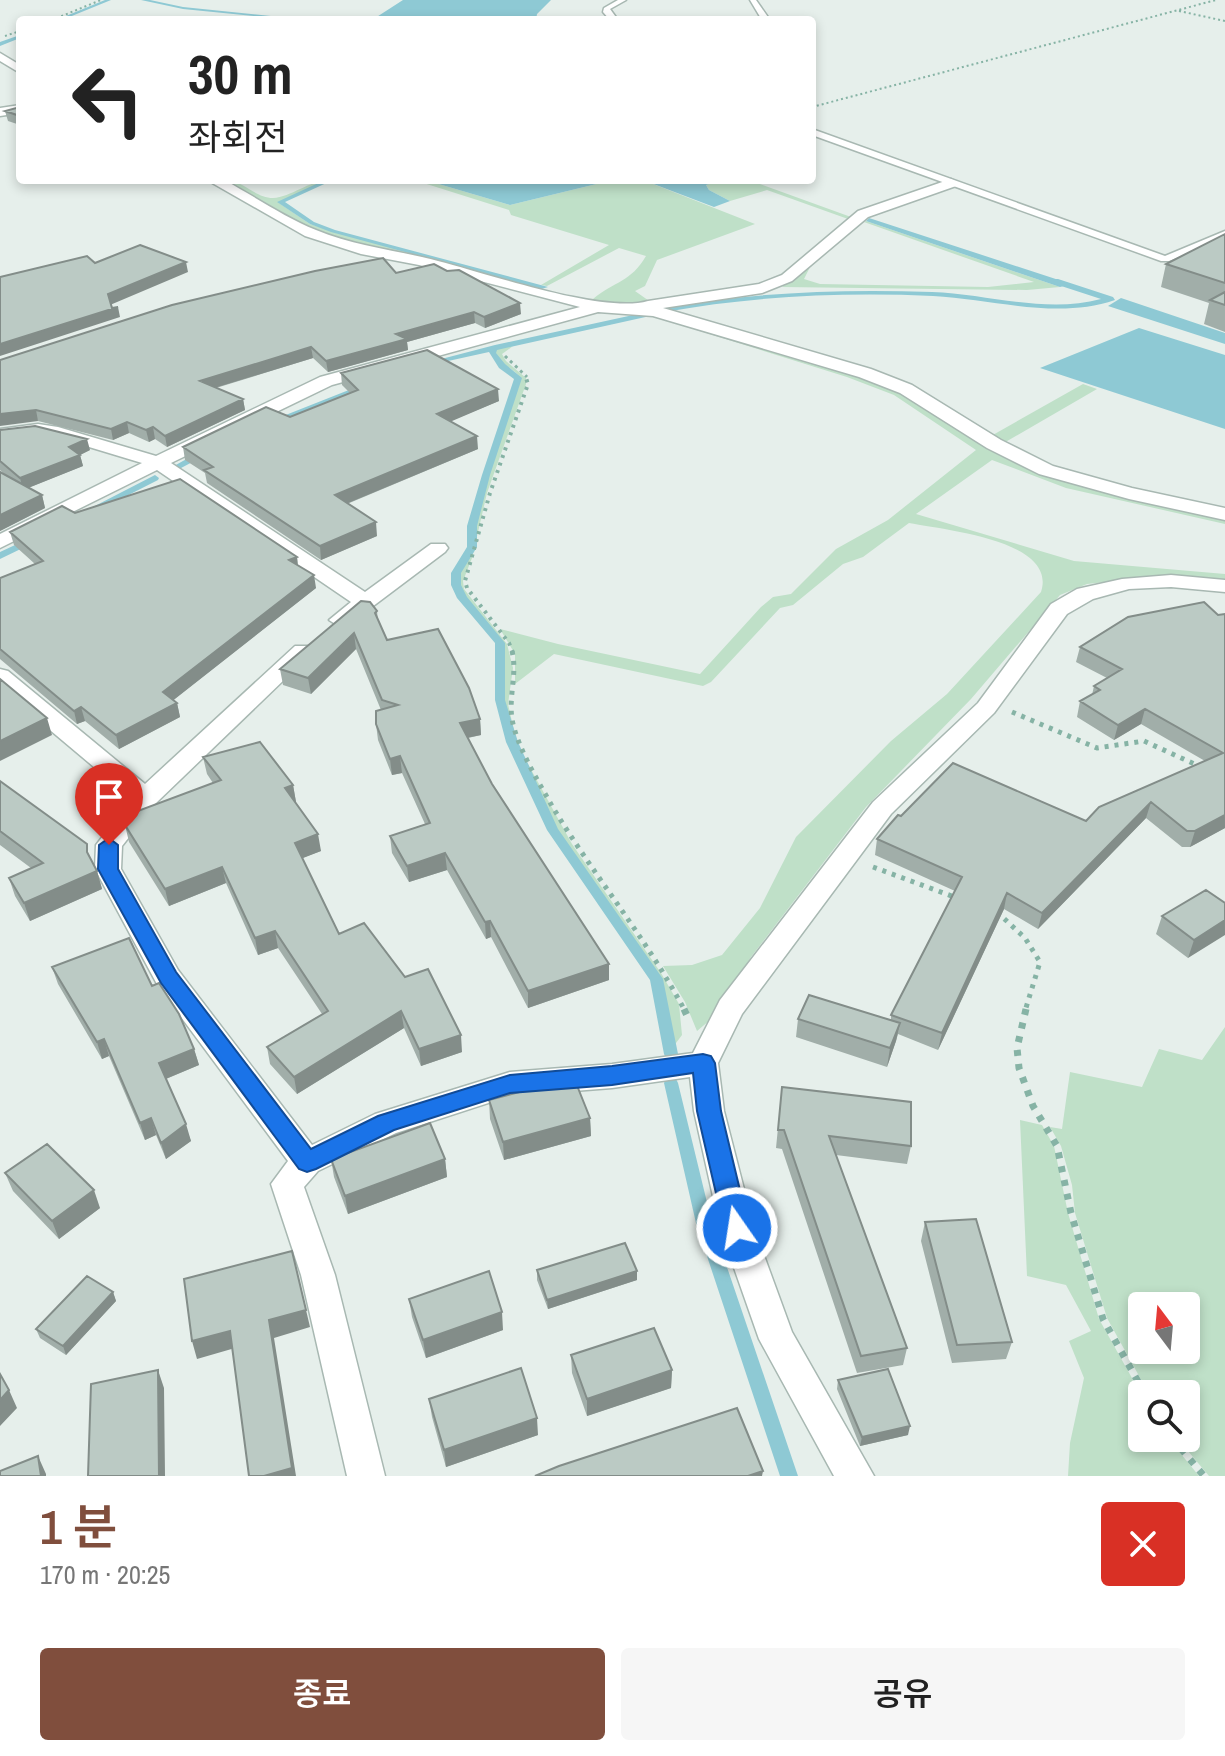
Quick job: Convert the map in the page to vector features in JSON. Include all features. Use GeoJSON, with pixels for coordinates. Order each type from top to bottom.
{"type":"FeatureCollection","features":[{"type":"Feature","properties":{"kind":"street"},"geometry":{"type":"LineString","coordinates":[[626,309],[762,288],[787,278],[863,214],[951,183]]}},
{"type":"Feature","properties":{"kind":"street"},"geometry":{"type":"LineString","coordinates":[[221,184],[310,233],[386,257],[420,261],[598,307],[654,311],[865,373],[906,389],[994,444],[1046,470],[1144,497],[1225,514]]}},
{"type":"Feature","properties":{"kind":"street"},"geometry":{"type":"LineString","coordinates":[[356,264],[386,257]]}},
{"type":"Feature","properties":{"kind":"street"},"geometry":{"type":"LineString","coordinates":[[0,542],[326,381],[598,307]]}},
{"type":"Feature","properties":{"kind":"street"},"geometry":{"type":"LineString","coordinates":[[0,434],[38,429],[58,432],[157,462],[364,601]]}},
{"type":"Feature","properties":{"kind":"street"},"geometry":{"type":"LineString","coordinates":[[307,1162],[168,978],[108,869],[109,845],[146,798],[283,668],[364,601],[438,548]]}},
{"type":"Feature","properties":{"kind":"street"},"geometry":{"type":"LineString","coordinates":[[855,1476],[777,1339],[742,1242],[709,1111],[703,1063],[730,1008],[882,808],[989,702],[1059,609],[1085,594],[1129,583],[1171,581],[1225,586]]}},
{"type":"Feature","properties":{"kind":"street"},"geometry":{"type":"LineString","coordinates":[[0,676],[146,798]]}},
{"type":"Feature","properties":{"kind":"street"},"geometry":{"type":"LineString","coordinates":[[366,1476],[318,1275],[287,1184],[307,1162],[386,1123],[510,1084],[612,1076],[703,1063]]}},
{"type":"Feature","properties":{"kind":"lane"},"geometry":{"type":"LineString","coordinates":[[610,16],[607,8],[623,0]]}},
{"type":"Feature","properties":{"kind":"lane"},"geometry":{"type":"LineString","coordinates":[[816,133],[1165,259],[1225,234]]}},
{"type":"Feature","properties":{"kind":"path"},"geometry":{"type":"LineString","coordinates":[[62,16],[101,0]]}},
{"type":"Feature","properties":{"kind":"path"},"geometry":{"type":"LineString","coordinates":[[816,106],[1216,0]]}},
{"type":"Feature","properties":{"kind":"path"},"geometry":{"type":"LineString","coordinates":[[1176,11],[1225,21]]}},
{"type":"Feature","properties":{"kind":"path"},"geometry":{"type":"LineString","coordinates":[[522,330],[515,346],[504,353],[507,361],[528,378],[528,384],[493,482],[474,558],[465,581],[467,588],[509,643],[513,654],[515,668],[510,704],[513,725],[537,780],[586,861],[664,972],[682,1003],[703,1063]]}},
{"type":"Feature","properties":{"kind":"path"},"geometry":{"type":"LineString","coordinates":[[989,702],[1097,748],[1144,741],[1211,773]]}},
{"type":"Feature","properties":{"kind":"path"},"geometry":{"type":"LineString","coordinates":[[846,857],[972,903]]}},
{"type":"Feature","properties":{"kind":"path"},"geometry":{"type":"LineString","coordinates":[[987,908],[1002,913],[1025,938],[1040,962],[1022,1022],[1017,1048],[1019,1068],[1033,1106],[1057,1146],[1071,1213],[1103,1319],[1137,1380]]}},
{"type":"Feature","properties":{"kind":"path"},"geometry":{"type":"LineString","coordinates":[[1184,1452],[1204,1476]]}},
{"type":"Feature","properties":{"kind":"green space"},"geometry":{"type":"Polygon","coordinates":[[[232,184],[240,184],[273,198],[319,184],[279,203],[310,224],[541,287],[538,289],[333,237],[301,223],[232,184]]]}},
{"type":"Feature","properties":{"kind":"green space"},"geometry":{"type":"Polygon","coordinates":[[[427,184],[439,184],[510,205],[597,184],[653,184],[755,224],[657,260],[645,286],[635,291],[652,303],[594,303],[593,299],[628,276],[646,256],[619,248],[547,286],[541,285],[609,245],[511,215],[509,210],[427,184]]]}},
{"type":"Feature","properties":{"kind":"green space"},"geometry":{"type":"Polygon","coordinates":[[[760,184],[851,217],[848,219],[767,190],[730,201],[709,190],[706,185],[760,184]]]}},
{"type":"Feature","properties":{"kind":"green space"},"geometry":{"type":"Polygon","coordinates":[[[866,221],[1060,287],[1027,290],[782,287],[810,267],[804,279],[820,284],[988,287],[1034,282],[866,221]]]}},
{"type":"Feature","properties":{"kind":"green space"},"geometry":{"type":"Polygon","coordinates":[[[659,314],[885,384],[1062,480],[1225,519],[1225,524],[1066,488],[992,460],[916,514],[1074,561],[1225,574],[1225,581],[1124,580],[1087,584],[1060,595],[971,699],[866,807],[751,957],[716,1015],[697,1031],[685,1002],[663,966],[692,965],[722,955],[760,908],[796,837],[891,741],[947,694],[1041,592],[1042,574],[1032,560],[1016,549],[971,534],[909,523],[863,557],[843,564],[793,605],[780,608],[711,682],[703,686],[554,654],[515,684],[515,654],[500,629],[700,674],[773,597],[791,594],[836,549],[888,520],[976,450],[894,395],[847,377],[652,316],[659,314]]]}},
{"type":"Feature","properties":{"kind":"green space"},"geometry":{"type":"Polygon","coordinates":[[[513,346],[502,354],[526,378],[526,384],[487,493],[472,558],[463,581],[464,589],[507,644],[513,668],[508,704],[517,744],[572,844],[679,1004],[682,1035],[673,1047],[659,978],[556,829],[513,741],[503,700],[502,642],[465,598],[458,585],[458,573],[473,547],[488,476],[520,378],[494,353],[497,349],[513,346]]]}},
{"type":"Feature","properties":{"kind":"green space"},"geometry":{"type":"Polygon","coordinates":[[[1083,384],[1097,389],[1002,444],[991,436],[1083,384]]]}},
{"type":"Feature","properties":{"kind":"green space"},"geometry":{"type":"Polygon","coordinates":[[[1225,1027],[1225,1476],[1209,1476],[1189,1452],[1200,1452],[1200,1380],[1141,1380],[1132,1364],[1200,1364],[1200,1292],[1128,1292],[1128,1356],[1107,1318],[1075,1213],[1072,1185],[1061,1146],[1050,1127],[1062,1129],[1070,1072],[1142,1087],[1159,1049],[1202,1060],[1225,1027]]]}},
{"type":"Feature","properties":{"kind":"green space"},"geometry":{"type":"Polygon","coordinates":[[[1020,1120],[1042,1125],[1054,1146],[1068,1213],[1099,1319],[1133,1380],[1128,1380],[1128,1452],[1179,1452],[1199,1476],[1068,1476],[1070,1443],[1084,1378],[1069,1341],[1091,1331],[1066,1285],[1027,1276],[1020,1120]]]}},
{"type":"Feature","properties":{"kind":"water"},"geometry":{"type":"Polygon","coordinates":[[[403,0],[551,0],[537,16],[378,16],[403,0]]]}},
{"type":"Feature","properties":{"kind":"water"},"geometry":{"type":"Polygon","coordinates":[[[439,184],[597,184],[510,205],[439,184]]]}},
{"type":"Feature","properties":{"kind":"water"},"geometry":{"type":"Polygon","coordinates":[[[654,184],[709,184],[706,185],[709,190],[730,201],[714,207],[654,184]]]}},
{"type":"Feature","properties":{"kind":"water"},"geometry":{"type":"Polygon","coordinates":[[[869,218],[1071,284],[1060,287],[866,221],[869,218]]]}},
{"type":"Feature","properties":{"kind":"water"},"geometry":{"type":"Polygon","coordinates":[[[1121,298],[1225,333],[1225,344],[1108,306],[1121,298]]]}},
{"type":"Feature","properties":{"kind":"water"},"geometry":{"type":"Polygon","coordinates":[[[1139,328],[1225,355],[1225,429],[1040,368],[1139,328]]]}},
{"type":"Feature","properties":{"kind":"building"},"geometry":{"type":"Polygon","coordinates":[[[1225,234],[1225,283],[1166,264],[1225,234]]]}},
{"type":"Feature","properties":{"kind":"building"},"geometry":{"type":"Polygon","coordinates":[[[140,245],[186,262],[108,294],[112,308],[118,307],[0,344],[0,277],[87,256],[95,263],[140,245]]]}},
{"type":"Feature","properties":{"kind":"building"},"geometry":{"type":"Polygon","coordinates":[[[383,258],[396,273],[434,264],[447,271],[459,270],[520,303],[484,317],[474,312],[396,334],[407,339],[326,361],[311,347],[200,381],[243,399],[165,436],[153,427],[146,430],[127,422],[111,429],[36,410],[0,414],[0,360],[172,305],[383,258]]]}},
{"type":"Feature","properties":{"kind":"building"},"geometry":{"type":"Polygon","coordinates":[[[1225,292],[1225,305],[1210,300],[1225,292]]]}},
{"type":"Feature","properties":{"kind":"building"},"geometry":{"type":"Polygon","coordinates":[[[427,350],[498,389],[437,414],[477,436],[335,495],[376,522],[320,546],[204,470],[213,467],[183,447],[266,407],[290,417],[358,390],[341,373],[427,350]]]}},
{"type":"Feature","properties":{"kind":"building"},"geometry":{"type":"Polygon","coordinates":[[[35,426],[87,439],[69,447],[80,455],[20,478],[0,461],[0,430],[35,426]]]}},
{"type":"Feature","properties":{"kind":"building"},"geometry":{"type":"Polygon","coordinates":[[[0,472],[42,495],[0,515],[0,472]]]}},
{"type":"Feature","properties":{"kind":"building"},"geometry":{"type":"Polygon","coordinates":[[[180,479],[297,557],[289,560],[314,575],[163,692],[177,703],[116,735],[81,707],[74,711],[0,649],[0,578],[43,561],[10,532],[62,506],[75,513],[180,479]]]}},
{"type":"Feature","properties":{"kind":"building"},"geometry":{"type":"Polygon","coordinates":[[[361,601],[370,602],[377,611],[375,613],[387,640],[438,629],[469,688],[480,719],[460,723],[492,784],[609,964],[528,991],[490,921],[485,922],[445,853],[407,866],[390,836],[430,823],[400,756],[390,759],[376,724],[376,711],[398,705],[382,700],[354,633],[308,678],[280,669],[361,601]]]}},
{"type":"Feature","properties":{"kind":"building"},"geometry":{"type":"Polygon","coordinates":[[[1204,602],[1218,615],[1225,614],[1225,815],[1195,831],[1187,831],[1151,802],[1042,913],[1007,893],[942,1033],[891,1015],[962,877],[877,839],[953,763],[1086,821],[1099,807],[1223,753],[1145,709],[1118,725],[1080,701],[1100,690],[1094,686],[1122,669],[1080,647],[1128,617],[1204,602]]]}},
{"type":"Feature","properties":{"kind":"building"},"geometry":{"type":"Polygon","coordinates":[[[0,679],[47,718],[0,741],[0,679]]]}},
{"type":"Feature","properties":{"kind":"building"},"geometry":{"type":"Polygon","coordinates":[[[260,742],[293,785],[285,788],[318,834],[295,843],[339,934],[364,923],[405,977],[428,969],[461,1035],[419,1049],[401,1011],[294,1077],[267,1047],[328,1011],[275,931],[255,938],[222,867],[165,889],[125,825],[135,812],[221,780],[203,757],[260,742]]]}},
{"type":"Feature","properties":{"kind":"building"},"geometry":{"type":"Polygon","coordinates":[[[0,781],[87,844],[87,852],[97,871],[24,903],[9,878],[43,863],[0,831],[0,781]]]}},
{"type":"Feature","properties":{"kind":"building"},"geometry":{"type":"Polygon","coordinates":[[[1206,890],[1225,903],[1225,920],[1194,940],[1162,916],[1206,890]]]}},
{"type":"Feature","properties":{"kind":"building"},"geometry":{"type":"Polygon","coordinates":[[[129,938],[152,986],[159,983],[179,1014],[194,1049],[159,1063],[186,1124],[161,1143],[151,1118],[140,1123],[104,1039],[97,1042],[52,967],[129,938]]]}},
{"type":"Feature","properties":{"kind":"building"},"geometry":{"type":"Polygon","coordinates":[[[809,995],[900,1023],[890,1048],[798,1019],[809,995]]]}},
{"type":"Feature","properties":{"kind":"building"},"geometry":{"type":"Polygon","coordinates":[[[574,1078],[590,1118],[503,1142],[489,1100],[574,1078]]]}},
{"type":"Feature","properties":{"kind":"building"},"geometry":{"type":"Polygon","coordinates":[[[782,1087],[911,1102],[911,1146],[829,1136],[907,1348],[861,1356],[784,1130],[778,1130],[782,1087]]]}},
{"type":"Feature","properties":{"kind":"building"},"geometry":{"type":"Polygon","coordinates":[[[430,1123],[445,1159],[345,1196],[331,1159],[430,1123]]]}},
{"type":"Feature","properties":{"kind":"building"},"geometry":{"type":"Polygon","coordinates":[[[47,1144],[94,1190],[52,1221],[5,1173],[47,1144]]]}},
{"type":"Feature","properties":{"kind":"building"},"geometry":{"type":"Polygon","coordinates":[[[976,1219],[1012,1342],[957,1345],[925,1222],[976,1219]]]}},
{"type":"Feature","properties":{"kind":"building"},"geometry":{"type":"Polygon","coordinates":[[[625,1243],[637,1271],[547,1300],[537,1270],[625,1243]]]}},
{"type":"Feature","properties":{"kind":"building"},"geometry":{"type":"Polygon","coordinates":[[[292,1251],[306,1310],[269,1320],[292,1468],[264,1476],[249,1476],[230,1331],[192,1341],[184,1279],[292,1251]]]}},
{"type":"Feature","properties":{"kind":"building"},"geometry":{"type":"Polygon","coordinates":[[[489,1271],[502,1312],[423,1340],[409,1299],[489,1271]]]}},
{"type":"Feature","properties":{"kind":"building"},"geometry":{"type":"Polygon","coordinates":[[[87,1276],[113,1292],[63,1346],[36,1329],[87,1276]]]}},
{"type":"Feature","properties":{"kind":"building"},"geometry":{"type":"Polygon","coordinates":[[[654,1328],[672,1370],[587,1399],[571,1355],[654,1328]]]}},
{"type":"Feature","properties":{"kind":"building"},"geometry":{"type":"Polygon","coordinates":[[[521,1368],[537,1418],[444,1450],[429,1399],[521,1368]]]}},
{"type":"Feature","properties":{"kind":"building"},"geometry":{"type":"Polygon","coordinates":[[[888,1369],[910,1426],[862,1437],[838,1380],[888,1369]]]}},
{"type":"Feature","properties":{"kind":"building"},"geometry":{"type":"Polygon","coordinates":[[[158,1370],[159,1476],[88,1476],[91,1384],[158,1370]]]}},
{"type":"Feature","properties":{"kind":"building"},"geometry":{"type":"Polygon","coordinates":[[[0,1374],[9,1390],[0,1400],[0,1374]]]}},
{"type":"Feature","properties":{"kind":"building"},"geometry":{"type":"Polygon","coordinates":[[[737,1408],[763,1471],[748,1476],[535,1476],[559,1466],[737,1408]]]}},
{"type":"Feature","properties":{"kind":"building"},"geometry":{"type":"Polygon","coordinates":[[[38,1456],[41,1476],[0,1476],[0,1471],[38,1456]]]}},
{"type":"Feature","properties":{"kind":"waterway"},"geometry":{"type":"LineString","coordinates":[[68,16],[109,0]]}},
{"type":"Feature","properties":{"kind":"waterway"},"geometry":{"type":"LineString","coordinates":[[143,0],[183,8],[266,16]]}},
{"type":"Feature","properties":{"kind":"waterway"},"geometry":{"type":"LineString","coordinates":[[0,44],[16,38]]}},
{"type":"Feature","properties":{"kind":"waterway"},"geometry":{"type":"LineString","coordinates":[[321,184],[280,202],[312,223],[333,231],[544,287],[541,288]]}},
{"type":"Feature","properties":{"kind":"waterway"},"geometry":{"type":"LineString","coordinates":[[1055,281],[1109,299]]}},
{"type":"Feature","properties":{"kind":"waterway"},"geometry":{"type":"LineString","coordinates":[[665,310],[765,296],[832,293],[934,294],[1047,306],[1091,304],[1109,299]]}},
{"type":"Feature","properties":{"kind":"waterway"},"geometry":{"type":"LineString","coordinates":[[494,348],[647,314]]}},
{"type":"Feature","properties":{"kind":"waterway"},"geometry":{"type":"LineString","coordinates":[[430,363],[494,348]]}},
{"type":"Feature","properties":{"kind":"waterway"},"geometry":{"type":"LineString","coordinates":[[494,348],[492,353],[502,366],[518,378],[472,526],[472,547],[456,573],[456,585],[462,598],[500,643],[500,700],[512,742],[553,830],[656,979],[671,1054]]}},
{"type":"Feature","properties":{"kind":"waterway"},"geometry":{"type":"LineString","coordinates":[[277,420],[362,388]]}},
{"type":"Feature","properties":{"kind":"waterway"},"geometry":{"type":"LineString","coordinates":[[178,466],[199,455]]}},
{"type":"Feature","properties":{"kind":"waterway"},"geometry":{"type":"LineString","coordinates":[[94,509],[155,478]]}},
{"type":"Feature","properties":{"kind":"waterway"},"geometry":{"type":"LineString","coordinates":[[0,556],[28,542]]}},
{"type":"Feature","properties":{"kind":"waterway"},"geometry":{"type":"LineString","coordinates":[[671,1083],[704,1223],[789,1476]]}},
{"type":"Feature","properties":{"kind":"route"},"geometry":{"type":"LineString","coordinates":[[109,845],[108,869],[168,978],[307,1162],[386,1123],[510,1084],[612,1076],[703,1063],[709,1111],[737,1228]]}}]}
